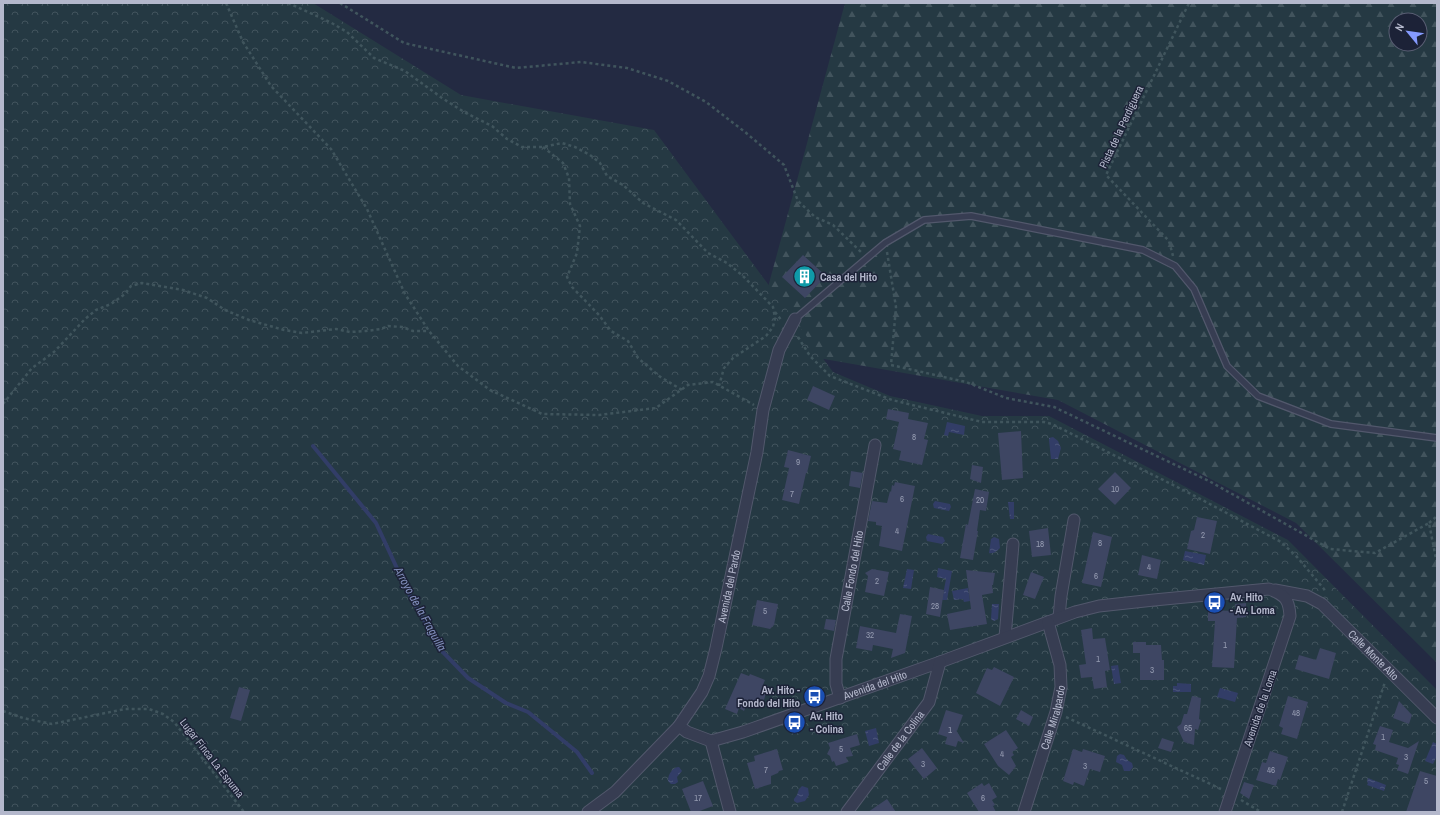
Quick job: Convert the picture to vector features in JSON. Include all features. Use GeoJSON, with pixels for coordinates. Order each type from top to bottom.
{"type":"FeatureCollection","features":[{"type":"Feature","properties":{"kind":"street","name":"Avenida del Pardo"},"geometry":{"type":"LineString","coordinates":[[588,812],[615,792],[679,726],[702,692],[709,676],[757,452],[763,410],[779,350],[795,319]]}},
{"type":"Feature","properties":{"kind":"street","name":"Calle Fondo del Hito"},"geometry":{"type":"LineString","coordinates":[[840,698],[836,684],[836,659],[875,445]]}},
{"type":"Feature","properties":{"kind":"street"},"geometry":{"type":"LineString","coordinates":[[1059,617],[1061,596],[1074,520]]}},
{"type":"Feature","properties":{"kind":"street"},"geometry":{"type":"LineString","coordinates":[[1005,637],[1013,544]]}},
{"type":"Feature","properties":{"kind":"street","name":"Calle Monte Alto"},"geometry":{"type":"LineString","coordinates":[[1269,589],[1287,591],[1307,596],[1322,604],[1437,718]]}},
{"type":"Feature","properties":{"kind":"street","name":"Avenida del Hito"},"geometry":{"type":"LineString","coordinates":[[711,741],[743,732],[840,698],[1059,617],[1099,606],[1269,589]]}},
{"type":"Feature","properties":{"kind":"street","name":"Avenida de la Loma"},"geometry":{"type":"LineString","coordinates":[[1225,812],[1290,616],[1290,604],[1282,594],[1269,589]]}},
{"type":"Feature","properties":{"kind":"street"},"geometry":{"type":"LineString","coordinates":[[1290,616],[1298,604],[1307,596]]}},
{"type":"Feature","properties":{"kind":"street","name":"Calle Miralpardo"},"geometry":{"type":"LineString","coordinates":[[1024,812],[1056,712],[1061,687],[1060,665],[1048,622]]}},
{"type":"Feature","properties":{"kind":"street","name":"Calle de la Colina"},"geometry":{"type":"LineString","coordinates":[[848,812],[929,702],[940,662]]}},
{"type":"Feature","properties":{"kind":"street"},"geometry":{"type":"LineString","coordinates":[[679,726],[687,732],[711,741],[730,812]]}},
{"type":"Feature","properties":{"kind":"lane"},"geometry":{"type":"LineString","coordinates":[[795,319],[868,259],[885,243],[924,220],[971,216],[1143,250],[1175,266],[1194,289],[1227,366],[1258,396],[1331,424],[1437,438]]}},
{"type":"Feature","properties":{"kind":"path"},"geometry":{"type":"LineString","coordinates":[[226,3],[243,42],[271,86],[331,149],[367,209],[405,294],[429,331],[458,366],[490,390],[542,414],[599,414],[656,408],[688,385],[713,382],[763,410]]}},
{"type":"Feature","properties":{"kind":"path"},"geometry":{"type":"LineString","coordinates":[[288,3],[330,22],[347,32],[374,58],[405,71],[442,98],[464,112],[492,126],[508,139],[522,147],[543,147],[562,143],[590,154],[600,163],[607,176],[623,185],[643,203],[676,220],[708,253],[727,263],[738,272],[773,307],[775,318],[773,327],[766,336],[733,358],[724,368],[719,386]]}},
{"type":"Feature","properties":{"kind":"path"},"geometry":{"type":"LineString","coordinates":[[340,3],[404,43],[516,68],[582,62],[627,68],[668,81],[706,102],[784,165],[798,201],[815,217],[833,225],[868,259]]}},
{"type":"Feature","properties":{"kind":"path","name":"Pista de la Perdiguera"},"geometry":{"type":"LineString","coordinates":[[1175,266],[1169,241],[1106,175],[1189,3]]}},
{"type":"Feature","properties":{"kind":"path"},"geometry":{"type":"LineString","coordinates":[[543,147],[563,163],[569,178],[570,204],[580,226],[577,253],[566,277],[572,287],[599,315],[611,331],[628,341],[638,358],[659,376],[682,390]]}},
{"type":"Feature","properties":{"kind":"path"},"geometry":{"type":"LineString","coordinates":[[885,243],[896,307],[891,365],[966,382],[1006,398],[1054,407],[1209,480],[1330,549],[1375,553],[1429,523],[1437,516]]}},
{"type":"Feature","properties":{"kind":"path"},"geometry":{"type":"LineString","coordinates":[[3,404],[32,368],[54,352],[85,319],[96,310],[111,304],[125,294],[131,286],[142,283],[183,290],[207,298],[225,310],[249,320],[271,327],[302,333],[336,329],[350,332],[366,331],[381,329],[388,326],[402,326],[413,331],[429,331]]}},
{"type":"Feature","properties":{"kind":"path"},"geometry":{"type":"LineString","coordinates":[[774,312],[789,330],[798,336],[810,356],[830,376],[892,400],[982,422],[1044,422],[1052,424],[1191,494],[1281,542],[1297,557],[1324,589],[1327,609]]}},
{"type":"Feature","properties":{"kind":"path"},"geometry":{"type":"LineString","coordinates":[[1429,523],[1437,564]]}},
{"type":"Feature","properties":{"kind":"path"},"geometry":{"type":"LineString","coordinates":[[1342,812],[1389,670]]}},
{"type":"Feature","properties":{"kind":"path","name":"Lugar Finca La Espuma"},"geometry":{"type":"LineString","coordinates":[[3,711],[23,718],[52,724],[125,710],[149,709],[163,714],[174,722],[244,812]]}},
{"type":"Feature","properties":{"kind":"path"},"geometry":{"type":"LineString","coordinates":[[1056,712],[1231,793],[1261,812]]}},
{"type":"Feature","properties":{"kind":"green space"},"geometry":{"type":"Polygon","coordinates":[[[3,3],[313,3],[461,95],[654,130],[833,372],[890,396],[982,416],[1049,416],[1288,540],[1437,690],[1437,812],[3,812],[3,3]]]}},
{"type":"Feature","properties":{"kind":"green space"},"geometry":{"type":"Polygon","coordinates":[[[845,3],[1437,3],[1437,663],[1296,523],[1058,400],[767,349],[732,420],[845,3]]]}},
{"type":"Feature","properties":{"kind":"water"},"geometry":{"type":"Polygon","coordinates":[[[947,422],[965,426],[964,435],[949,432],[948,436],[944,435],[947,422]]]}},
{"type":"Feature","properties":{"kind":"water"},"geometry":{"type":"Polygon","coordinates":[[[1053,437],[1058,441],[1061,448],[1058,459],[1051,459],[1049,438],[1053,437]]]}},
{"type":"Feature","properties":{"kind":"water"},"geometry":{"type":"Polygon","coordinates":[[[935,501],[950,504],[951,507],[949,511],[934,508],[933,504],[935,501]]]}},
{"type":"Feature","properties":{"kind":"water"},"geometry":{"type":"Polygon","coordinates":[[[1008,502],[1014,502],[1014,519],[1010,519],[1008,502]]]}},
{"type":"Feature","properties":{"kind":"water"},"geometry":{"type":"Polygon","coordinates":[[[928,534],[943,537],[945,541],[942,544],[927,541],[926,537],[928,534]]]}},
{"type":"Feature","properties":{"kind":"water"},"geometry":{"type":"Polygon","coordinates":[[[994,537],[999,539],[1000,548],[994,553],[989,553],[991,539],[994,537]]]}},
{"type":"Feature","properties":{"kind":"water"},"geometry":{"type":"Polygon","coordinates":[[[1185,551],[1206,555],[1204,565],[1183,560],[1185,551]]]}},
{"type":"Feature","properties":{"kind":"water"},"geometry":{"type":"Polygon","coordinates":[[[938,568],[952,571],[947,600],[942,600],[946,579],[937,577],[938,568]]]}},
{"type":"Feature","properties":{"kind":"water"},"geometry":{"type":"Polygon","coordinates":[[[907,569],[914,570],[911,589],[903,588],[907,569]]]}},
{"type":"Feature","properties":{"kind":"water"},"geometry":{"type":"Polygon","coordinates":[[[968,588],[970,601],[964,602],[963,599],[954,600],[952,591],[968,588]]]}},
{"type":"Feature","properties":{"kind":"water"},"geometry":{"type":"Polygon","coordinates":[[[992,604],[999,604],[998,619],[994,621],[991,619],[992,604]]]}},
{"type":"Feature","properties":{"kind":"water"},"geometry":{"type":"Polygon","coordinates":[[[1118,665],[1121,683],[1114,684],[1111,666],[1118,665]]]}},
{"type":"Feature","properties":{"kind":"water"},"geometry":{"type":"Polygon","coordinates":[[[1177,683],[1191,684],[1191,692],[1173,692],[1173,686],[1177,686],[1177,683]]]}},
{"type":"Feature","properties":{"kind":"water"},"geometry":{"type":"Polygon","coordinates":[[[1220,688],[1238,693],[1235,702],[1217,697],[1220,688]]]}},
{"type":"Feature","properties":{"kind":"water"},"geometry":{"type":"Polygon","coordinates":[[[876,728],[879,743],[869,746],[865,731],[876,728]]]}},
{"type":"Feature","properties":{"kind":"water"},"geometry":{"type":"Polygon","coordinates":[[[1433,742],[1437,744],[1437,756],[1433,764],[1425,761],[1433,742]]]}},
{"type":"Feature","properties":{"kind":"water"},"geometry":{"type":"Polygon","coordinates":[[[1120,754],[1124,755],[1127,760],[1132,763],[1133,767],[1130,771],[1124,771],[1122,765],[1116,762],[1117,756],[1120,754]]]}},
{"type":"Feature","properties":{"kind":"water"},"geometry":{"type":"Polygon","coordinates":[[[679,767],[682,771],[677,777],[678,782],[671,784],[668,781],[670,773],[675,768],[679,767]]]}},
{"type":"Feature","properties":{"kind":"water"},"geometry":{"type":"Polygon","coordinates":[[[1368,778],[1386,785],[1384,791],[1367,785],[1368,778]]]}},
{"type":"Feature","properties":{"kind":"water"},"geometry":{"type":"Polygon","coordinates":[[[802,786],[808,788],[809,795],[805,801],[797,803],[794,799],[802,786]]]}},
{"type":"Feature","properties":{"kind":"building","name":"Casa del Hito"},"geometry":{"type":"Polygon","coordinates":[[[803,255],[826,276],[805,298],[782,277],[803,255]]]}},
{"type":"Feature","properties":{"kind":"building"},"geometry":{"type":"Polygon","coordinates":[[[813,386],[835,396],[829,410],[807,400],[813,386]]]}},
{"type":"Feature","properties":{"kind":"building"},"geometry":{"type":"Polygon","coordinates":[[[888,409],[909,413],[908,419],[928,423],[924,439],[928,440],[922,465],[899,460],[901,451],[893,449],[899,422],[886,419],[888,409]]]}},
{"type":"Feature","properties":{"kind":"building"},"geometry":{"type":"Polygon","coordinates":[[[1021,431],[1023,478],[1002,480],[998,433],[1021,431]]]}},
{"type":"Feature","properties":{"kind":"building"},"geometry":{"type":"Polygon","coordinates":[[[788,450],[811,456],[799,504],[782,500],[789,468],[784,467],[788,450]]]}},
{"type":"Feature","properties":{"kind":"building"},"geometry":{"type":"Polygon","coordinates":[[[972,465],[983,467],[981,483],[970,479],[972,465]]]}},
{"type":"Feature","properties":{"kind":"building"},"geometry":{"type":"Polygon","coordinates":[[[851,471],[863,473],[860,488],[849,486],[851,471]]]}},
{"type":"Feature","properties":{"kind":"building"},"geometry":{"type":"Polygon","coordinates":[[[1115,472],[1131,488],[1115,505],[1098,489],[1115,472]]]}},
{"type":"Feature","properties":{"kind":"building"},"geometry":{"type":"Polygon","coordinates":[[[895,482],[915,486],[902,551],[879,546],[882,526],[876,525],[876,522],[868,521],[872,501],[887,503],[892,485],[894,486],[895,482]]]}},
{"type":"Feature","properties":{"kind":"building"},"geometry":{"type":"Polygon","coordinates":[[[975,489],[989,492],[986,511],[980,510],[973,560],[960,558],[966,524],[968,525],[975,489]]]}},
{"type":"Feature","properties":{"kind":"building"},"geometry":{"type":"Polygon","coordinates":[[[1197,517],[1217,521],[1210,554],[1187,549],[1191,531],[1194,530],[1197,517]]]}},
{"type":"Feature","properties":{"kind":"building"},"geometry":{"type":"Polygon","coordinates":[[[1048,528],[1051,555],[1032,557],[1029,531],[1048,528]]]}},
{"type":"Feature","properties":{"kind":"building"},"geometry":{"type":"Polygon","coordinates":[[[1093,532],[1112,537],[1101,587],[1082,583],[1093,532]]]}},
{"type":"Feature","properties":{"kind":"building"},"geometry":{"type":"Polygon","coordinates":[[[1142,555],[1161,560],[1157,579],[1138,575],[1142,555]]]}},
{"type":"Feature","properties":{"kind":"building"},"geometry":{"type":"Polygon","coordinates":[[[872,569],[889,572],[884,596],[865,592],[868,576],[865,573],[872,569]]]}},
{"type":"Feature","properties":{"kind":"building"},"geometry":{"type":"Polygon","coordinates":[[[966,570],[995,573],[992,585],[993,593],[982,595],[987,624],[950,630],[947,614],[971,609],[966,570]]]}},
{"type":"Feature","properties":{"kind":"building"},"geometry":{"type":"Polygon","coordinates":[[[1031,572],[1044,577],[1035,599],[1023,595],[1031,572]]]}},
{"type":"Feature","properties":{"kind":"building"},"geometry":{"type":"Polygon","coordinates":[[[930,587],[944,590],[940,617],[926,614],[930,587]]]}},
{"type":"Feature","properties":{"kind":"building"},"geometry":{"type":"Polygon","coordinates":[[[757,600],[778,604],[774,625],[770,629],[752,625],[757,600]]]}},
{"type":"Feature","properties":{"kind":"building"},"geometry":{"type":"Polygon","coordinates":[[[1246,603],[1246,617],[1237,618],[1234,668],[1212,667],[1215,621],[1208,621],[1208,610],[1236,611],[1235,604],[1246,603]]]}},
{"type":"Feature","properties":{"kind":"building"},"geometry":{"type":"Polygon","coordinates":[[[900,614],[912,616],[905,653],[891,658],[893,649],[873,645],[872,651],[856,648],[860,626],[896,633],[900,614]]]}},
{"type":"Feature","properties":{"kind":"building"},"geometry":{"type":"Polygon","coordinates":[[[826,619],[836,620],[834,631],[824,629],[826,619]]]}},
{"type":"Feature","properties":{"kind":"building"},"geometry":{"type":"Polygon","coordinates":[[[1092,628],[1093,639],[1105,638],[1110,670],[1105,671],[1107,687],[1094,689],[1092,677],[1081,678],[1079,665],[1086,664],[1081,630],[1092,628]]]}},
{"type":"Feature","properties":{"kind":"building"},"geometry":{"type":"Polygon","coordinates":[[[1133,642],[1146,642],[1146,645],[1161,645],[1162,660],[1164,660],[1164,680],[1140,680],[1140,653],[1133,653],[1133,642]]]}},
{"type":"Feature","properties":{"kind":"building"},"geometry":{"type":"Polygon","coordinates":[[[1320,648],[1336,653],[1329,679],[1295,669],[1299,655],[1316,660],[1320,648]]]}},
{"type":"Feature","properties":{"kind":"building"},"geometry":{"type":"Polygon","coordinates":[[[994,667],[1014,677],[1000,706],[976,693],[987,668],[992,670],[994,667]]]}},
{"type":"Feature","properties":{"kind":"building"},"geometry":{"type":"Polygon","coordinates":[[[741,673],[749,676],[750,674],[765,680],[763,685],[768,686],[764,700],[760,699],[758,707],[747,704],[744,711],[739,708],[737,714],[725,709],[741,673]]]}},
{"type":"Feature","properties":{"kind":"building"},"geometry":{"type":"Polygon","coordinates":[[[239,687],[250,690],[241,721],[230,718],[239,687]]]}},
{"type":"Feature","properties":{"kind":"building"},"geometry":{"type":"Polygon","coordinates":[[[1192,696],[1201,698],[1199,719],[1201,720],[1198,730],[1195,729],[1194,745],[1184,742],[1177,727],[1181,724],[1184,714],[1187,714],[1192,696]]]}},
{"type":"Feature","properties":{"kind":"building"},"geometry":{"type":"Polygon","coordinates":[[[1288,696],[1308,702],[1297,739],[1281,734],[1283,728],[1279,726],[1288,696]]]}},
{"type":"Feature","properties":{"kind":"building"},"geometry":{"type":"Polygon","coordinates":[[[1399,701],[1412,715],[1409,724],[1393,718],[1399,701]]]}},
{"type":"Feature","properties":{"kind":"building"},"geometry":{"type":"Polygon","coordinates":[[[946,710],[963,715],[957,731],[956,730],[964,743],[958,741],[956,747],[945,744],[947,737],[938,734],[946,710]]]}},
{"type":"Feature","properties":{"kind":"building"},"geometry":{"type":"Polygon","coordinates":[[[1021,710],[1033,717],[1029,726],[1016,719],[1021,710]]]}},
{"type":"Feature","properties":{"kind":"building"},"geometry":{"type":"Polygon","coordinates":[[[1380,726],[1393,730],[1389,742],[1408,748],[1419,741],[1408,774],[1397,770],[1399,765],[1396,764],[1398,758],[1375,750],[1376,745],[1373,744],[1380,726]]]}},
{"type":"Feature","properties":{"kind":"building"},"geometry":{"type":"Polygon","coordinates":[[[1006,730],[1018,748],[1012,752],[1014,755],[1011,757],[1016,766],[1009,775],[998,766],[984,744],[1006,730]]]}},
{"type":"Feature","properties":{"kind":"building"},"geometry":{"type":"Polygon","coordinates":[[[857,734],[860,745],[850,748],[853,756],[846,757],[848,762],[836,766],[834,761],[832,762],[830,756],[827,754],[830,748],[828,743],[857,734]]]}},
{"type":"Feature","properties":{"kind":"building"},"geometry":{"type":"Polygon","coordinates":[[[1162,738],[1174,742],[1171,752],[1158,748],[1162,738]]]}},
{"type":"Feature","properties":{"kind":"building"},"geometry":{"type":"Polygon","coordinates":[[[922,748],[937,768],[924,779],[908,759],[922,748]]]}},
{"type":"Feature","properties":{"kind":"building"},"geometry":{"type":"Polygon","coordinates":[[[777,749],[783,770],[771,776],[771,784],[755,789],[747,763],[755,761],[754,756],[777,749]]]}},
{"type":"Feature","properties":{"kind":"building"},"geometry":{"type":"Polygon","coordinates":[[[1073,749],[1082,752],[1083,749],[1105,756],[1100,772],[1090,769],[1084,786],[1074,782],[1073,785],[1063,781],[1073,749]]]}},
{"type":"Feature","properties":{"kind":"building"},"geometry":{"type":"Polygon","coordinates":[[[1270,751],[1288,757],[1280,780],[1278,779],[1276,786],[1256,780],[1262,762],[1266,763],[1270,751]]]}},
{"type":"Feature","properties":{"kind":"building"},"geometry":{"type":"Polygon","coordinates":[[[1420,771],[1437,776],[1437,812],[1406,812],[1420,771]]]}},
{"type":"Feature","properties":{"kind":"building"},"geometry":{"type":"Polygon","coordinates":[[[703,781],[713,806],[697,812],[691,812],[682,789],[703,781]]]}},
{"type":"Feature","properties":{"kind":"building"},"geometry":{"type":"Polygon","coordinates":[[[1244,782],[1254,785],[1249,799],[1240,793],[1244,782]]]}},
{"type":"Feature","properties":{"kind":"building"},"geometry":{"type":"Polygon","coordinates":[[[982,783],[984,786],[989,783],[997,797],[992,800],[995,805],[993,806],[996,812],[979,812],[967,793],[982,783]]]}},
{"type":"Feature","properties":{"kind":"building"},"geometry":{"type":"Polygon","coordinates":[[[887,799],[896,812],[868,812],[887,799]]]}},
{"type":"Feature","properties":{"kind":"waterway","name":"Arroyo de la Fraguilla"},"geometry":{"type":"LineString","coordinates":[[313,446],[376,523],[408,592],[441,650],[468,678],[506,703],[528,712],[577,752],[592,773]]}},
{"type":"Feature","properties":{"kind":"place","name":"Casa del Hito"},"geometry":{"type":"Point","coordinates":[804,277]}},
{"type":"Feature","properties":{"kind":"place","name":"Av. Hito - Av. Loma"},"geometry":{"type":"Point","coordinates":[1214,603]}},
{"type":"Feature","properties":{"kind":"place","name":"Av. Hito - Fondo del Hito"},"geometry":{"type":"Point","coordinates":[815,696]}},
{"type":"Feature","properties":{"kind":"place","name":"Av. Hito - Colina"},"geometry":{"type":"Point","coordinates":[794,722]}}]}
